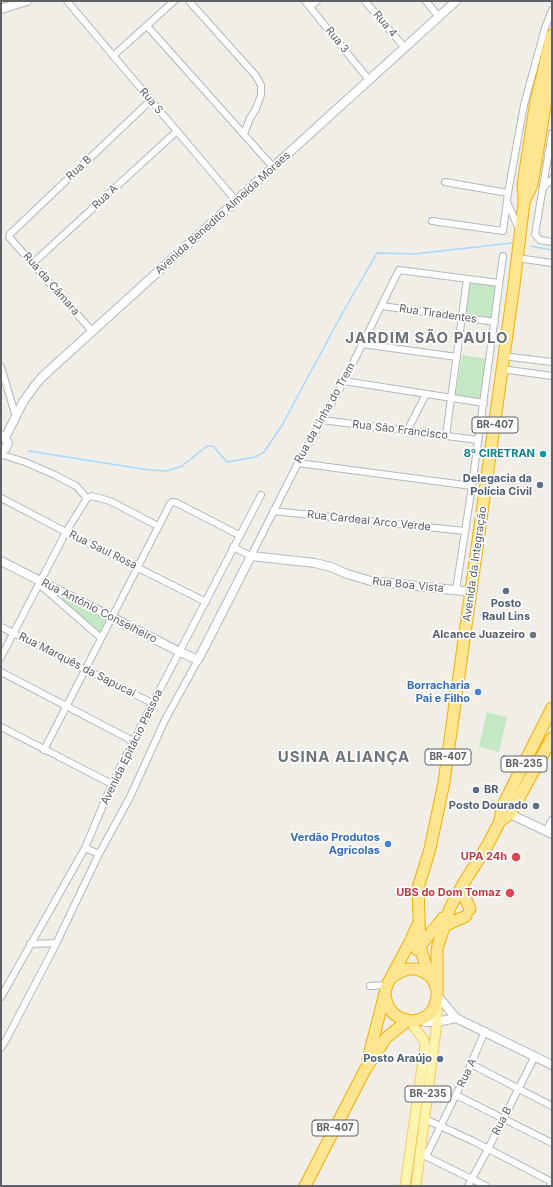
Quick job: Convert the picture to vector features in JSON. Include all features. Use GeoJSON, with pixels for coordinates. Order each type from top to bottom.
{"type":"FeatureCollection","features":[{"type":"Feature","properties":{"kind":"highway","name":"BR-407"},"geometry":{"type":"LineString","coordinates":[[524,202],[523,184],[536,101],[552,35]]}},
{"type":"Feature","properties":{"kind":"highway","name":"Avenida da Integração"},"geometry":{"type":"LineString","coordinates":[[431,978],[420,947],[417,903],[418,888],[430,849],[444,782],[472,592],[524,202],[532,185],[552,64]]}},
{"type":"Feature","properties":{"kind":"highway","name":"BR-235"},"geometry":{"type":"LineString","coordinates":[[450,908],[462,884],[486,848],[500,821],[502,807],[552,708]]}},
{"type":"Feature","properties":{"kind":"highway","name":"BR-235"},"geometry":{"type":"LineString","coordinates":[[510,814],[552,738]]}},
{"type":"Feature","properties":{"kind":"highway"},"geometry":{"type":"LineString","coordinates":[[500,821],[510,814]]}},
{"type":"Feature","properties":{"kind":"highway"},"geometry":{"type":"LineString","coordinates":[[444,926],[468,912],[462,884]]}},
{"type":"Feature","properties":{"kind":"highway"},"geometry":{"type":"LineString","coordinates":[[365,1070],[386,1038],[413,1020],[427,1016],[433,1010],[437,996],[437,949],[450,908]]}},
{"type":"Feature","properties":{"kind":"highway"},"geometry":{"type":"LineString","coordinates":[[413,1020],[400,1018],[389,1008],[386,1000],[391,982],[405,961],[438,927],[450,908]]}},
{"type":"Feature","properties":{"kind":"highway"},"geometry":{"type":"LineString","coordinates":[[365,1070],[391,982],[419,920]]}},
{"type":"Feature","properties":{"kind":"highway"},"geometry":{"type":"LineString","coordinates":[[391,982],[408,969],[416,969],[424,972],[431,978],[437,996]]}},
{"type":"Feature","properties":{"kind":"highway","name":"BR-407"},"geometry":{"type":"LineString","coordinates":[[305,1186],[365,1070]]}},
{"type":"Feature","properties":{"kind":"main road","name":"BR-235"},"geometry":{"type":"LineString","coordinates":[[416,1186],[423,1155],[425,1119],[437,1022],[437,996]]}},
{"type":"Feature","properties":{"kind":"main road","name":"BR-235"},"geometry":{"type":"LineString","coordinates":[[405,1186],[425,1046],[424,1040],[414,1027],[413,1020]]}},
{"type":"Feature","properties":{"kind":"street"},"geometry":{"type":"LineString","coordinates":[[1,9],[27,1]]}},
{"type":"Feature","properties":{"kind":"street","name":"Rua S"},"geometry":{"type":"LineString","coordinates":[[67,1],[236,201]]}},
{"type":"Feature","properties":{"kind":"street"},"geometry":{"type":"LineString","coordinates":[[113,56],[174,1]]}},
{"type":"Feature","properties":{"kind":"street"},"geometry":{"type":"LineString","coordinates":[[189,1],[256,76],[261,85],[261,95],[244,134]]}},
{"type":"Feature","properties":{"kind":"street","name":"Rua 3"},"geometry":{"type":"LineString","coordinates":[[305,1],[369,80]]}},
{"type":"Feature","properties":{"kind":"street"},"geometry":{"type":"LineString","coordinates":[[310,7],[316,1]]}},
{"type":"Feature","properties":{"kind":"street","name":"Rua 4"},"geometry":{"type":"LineString","coordinates":[[365,1],[405,48]]}},
{"type":"Feature","properties":{"kind":"street"},"geometry":{"type":"LineString","coordinates":[[426,1],[438,17]]}},
{"type":"Feature","properties":{"kind":"street","name":"Avenida Benedito Almeida Moraes"},"geometry":{"type":"LineString","coordinates":[[2,453],[8,446],[7,440],[3,437],[16,417],[23,402],[36,384],[92,331],[456,1]]}},
{"type":"Feature","properties":{"kind":"street"},"geometry":{"type":"LineString","coordinates":[[432,221],[503,231],[508,193],[524,105],[545,28],[552,10]]}},
{"type":"Feature","properties":{"kind":"street"},"geometry":{"type":"LineString","coordinates":[[147,26],[273,167]]}},
{"type":"Feature","properties":{"kind":"street","name":"Rua B"},"geometry":{"type":"LineString","coordinates":[[9,237],[16,227],[151,100]]}},
{"type":"Feature","properties":{"kind":"street","name":"Rua A"},"geometry":{"type":"LineString","coordinates":[[32,264],[177,131]]}},
{"type":"Feature","properties":{"kind":"street"},"geometry":{"type":"LineString","coordinates":[[552,133],[544,188],[536,223],[536,236],[540,240],[552,242]]}},
{"type":"Feature","properties":{"kind":"street"},"geometry":{"type":"LineString","coordinates":[[544,188],[552,179]]}},
{"type":"Feature","properties":{"kind":"street"},"geometry":{"type":"LineString","coordinates":[[445,182],[508,193]]}},
{"type":"Feature","properties":{"kind":"street"},"geometry":{"type":"LineString","coordinates":[[507,202],[521,233]]}},
{"type":"Feature","properties":{"kind":"street","name":"Rua da Câmara"},"geometry":{"type":"LineString","coordinates":[[9,237],[92,331]]}},
{"type":"Feature","properties":{"kind":"street"},"geometry":{"type":"LineString","coordinates":[[456,590],[484,403],[503,256]]}},
{"type":"Feature","properties":{"kind":"street"},"geometry":{"type":"LineString","coordinates":[[517,258],[552,263]]}},
{"type":"Feature","properties":{"kind":"street","name":"Rua da Linha do Trem"},"geometry":{"type":"LineString","coordinates":[[251,556],[298,463],[344,381],[399,270],[467,279]]}},
{"type":"Feature","properties":{"kind":"street"},"geometry":{"type":"LineString","coordinates":[[446,436],[467,279],[499,283]]}},
{"type":"Feature","properties":{"kind":"street","name":"Rua Tiradentes"},"geometry":{"type":"LineString","coordinates":[[382,306],[494,322]]}},
{"type":"Feature","properties":{"kind":"street"},"geometry":{"type":"LineString","coordinates":[[362,344],[457,357]]}},
{"type":"Feature","properties":{"kind":"street"},"geometry":{"type":"LineString","coordinates":[[503,356],[552,362]]}},
{"type":"Feature","properties":{"kind":"street"},"geometry":{"type":"LineString","coordinates":[[1,367],[16,417]]}},
{"type":"Feature","properties":{"kind":"street"},"geometry":{"type":"LineString","coordinates":[[501,369],[552,376]]}},
{"type":"Feature","properties":{"kind":"street"},"geometry":{"type":"LineString","coordinates":[[344,381],[484,403]]}},
{"type":"Feature","properties":{"kind":"street"},"geometry":{"type":"LineString","coordinates":[[407,431],[426,394]]}},
{"type":"Feature","properties":{"kind":"street","name":"Rua São Francisco"},"geometry":{"type":"LineString","coordinates":[[322,420],[478,440]]}},
{"type":"Feature","properties":{"kind":"street"},"geometry":{"type":"LineString","coordinates":[[2,453],[55,475],[76,486],[87,498]]}},
{"type":"Feature","properties":{"kind":"street"},"geometry":{"type":"LineString","coordinates":[[298,463],[472,486]]}},
{"type":"Feature","properties":{"kind":"street","name":"Avenida Epitácio Pessoa"},"geometry":{"type":"LineString","coordinates":[[2,994],[85,848],[112,784],[133,741],[261,495]]}},
{"type":"Feature","properties":{"kind":"street"},"geometry":{"type":"LineString","coordinates":[[1,657],[66,532],[87,498],[92,496],[110,501],[158,526]]}},
{"type":"Feature","properties":{"kind":"street","name":"Rua Saul Rosa"},"geometry":{"type":"LineString","coordinates":[[1,498],[206,602]]}},
{"type":"Feature","properties":{"kind":"street"},"geometry":{"type":"LineString","coordinates":[[44,750],[170,504],[172,502],[177,503],[239,535]]}},
{"type":"Feature","properties":{"kind":"street","name":"Rua Cardeal Arco Verde"},"geometry":{"type":"LineString","coordinates":[[273,511],[465,531]]}},
{"type":"Feature","properties":{"kind":"street"},"geometry":{"type":"LineString","coordinates":[[1,1048],[56,943],[99,854],[130,797],[165,720],[198,660],[251,556],[233,547]]}},
{"type":"Feature","properties":{"kind":"street","name":"Rua Boa Vista"},"geometry":{"type":"LineString","coordinates":[[251,556],[315,563],[371,581],[472,592]]}},
{"type":"Feature","properties":{"kind":"street","name":"Rua Antônio Conselheiro"},"geometry":{"type":"LineString","coordinates":[[1,561],[40,582],[198,660]]}},
{"type":"Feature","properties":{"kind":"street","name":"Rua Antônio Conselheiro"},"geometry":{"type":"LineString","coordinates":[[40,582],[102,638]]}},
{"type":"Feature","properties":{"kind":"street","name":"Rua Marquês da Sapucaí"},"geometry":{"type":"LineString","coordinates":[[1,627],[152,703]]}},
{"type":"Feature","properties":{"kind":"street"},"geometry":{"type":"LineString","coordinates":[[1,672],[133,741]]}},
{"type":"Feature","properties":{"kind":"street"},"geometry":{"type":"LineString","coordinates":[[1,727],[112,784]]}},
{"type":"Feature","properties":{"kind":"street"},"geometry":{"type":"LineString","coordinates":[[510,814],[518,810],[552,748]]}},
{"type":"Feature","properties":{"kind":"street"},"geometry":{"type":"LineString","coordinates":[[510,814],[549,833],[552,820]]}},
{"type":"Feature","properties":{"kind":"street"},"geometry":{"type":"LineString","coordinates":[[85,848],[99,854]]}},
{"type":"Feature","properties":{"kind":"street"},"geometry":{"type":"LineString","coordinates":[[30,944],[46,945],[56,943]]}},
{"type":"Feature","properties":{"kind":"street"},"geometry":{"type":"LineString","coordinates":[[370,986],[391,982]]}},
{"type":"Feature","properties":{"kind":"street"},"geometry":{"type":"LineString","coordinates":[[437,996],[456,1018],[552,1065]]}},
{"type":"Feature","properties":{"kind":"street"},"geometry":{"type":"LineString","coordinates":[[413,1020],[437,1022],[456,1018]]}},
{"type":"Feature","properties":{"kind":"street","name":"Rua A"},"geometry":{"type":"LineString","coordinates":[[423,1155],[441,1126],[485,1031]]}},
{"type":"Feature","properties":{"kind":"street","name":"Rua B"},"geometry":{"type":"LineString","coordinates":[[468,1186],[519,1089],[534,1056]]}},
{"type":"Feature","properties":{"kind":"street"},"geometry":{"type":"LineString","coordinates":[[471,1064],[552,1106]]}},
{"type":"Feature","properties":{"kind":"street"},"geometry":{"type":"LineString","coordinates":[[456,1095],[552,1143]]}},
{"type":"Feature","properties":{"kind":"street"},"geometry":{"type":"LineString","coordinates":[[425,1119],[488,1149],[552,1184]]}},
{"type":"Feature","properties":{"kind":"street"},"geometry":{"type":"LineString","coordinates":[[423,1155],[486,1186]]}},
{"type":"Feature","properties":{"kind":"green space"},"geometry":{"type":"Polygon","coordinates":[[[470,282],[497,286],[492,320],[465,316],[470,282]]]}},
{"type":"Feature","properties":{"kind":"green space"},"geometry":{"type":"Polygon","coordinates":[[[462,355],[487,359],[482,401],[455,397],[462,355]]]}},
{"type":"Feature","properties":{"kind":"green space"},"geometry":{"type":"Polygon","coordinates":[[[42,585],[108,619],[100,636],[42,585]]]}},
{"type":"Feature","properties":{"kind":"green space"},"geometry":{"type":"Polygon","coordinates":[[[487,712],[507,717],[499,752],[479,747],[487,712]]]}},
{"type":"Feature","properties":{"kind":"waterway"},"geometry":{"type":"LineString","coordinates":[[29,451],[149,470],[167,471],[182,466],[207,446],[213,446],[227,462],[255,457],[264,452],[281,427],[343,312],[377,253],[414,254],[512,243]]}},
{"type":"Feature","properties":{"kind":"waterway"},"geometry":{"type":"LineString","coordinates":[[531,246],[552,250]]}},
{"type":"Feature","properties":{"kind":"place","name":"8º CIRETRAN"},"geometry":{"type":"Point","coordinates":[543,454]}},
{"type":"Feature","properties":{"kind":"place","name":"Delegacia da Polícia Civil"},"geometry":{"type":"Point","coordinates":[540,485]}},
{"type":"Feature","properties":{"kind":"place","name":"Posto Raul Lins"},"geometry":{"type":"Point","coordinates":[506,591]}},
{"type":"Feature","properties":{"kind":"place","name":"Alcance Juazeiro"},"geometry":{"type":"Point","coordinates":[533,635]}},
{"type":"Feature","properties":{"kind":"place","name":"Borracharia Pai e Filho"},"geometry":{"type":"Point","coordinates":[478,692]}},
{"type":"Feature","properties":{"kind":"place","name":"BR"},"geometry":{"type":"Point","coordinates":[476,790]}},
{"type":"Feature","properties":{"kind":"place","name":"Posto Dourado"},"geometry":{"type":"Point","coordinates":[536,806]}},
{"type":"Feature","properties":{"kind":"place","name":"Verdão Produtos Agrícolas"},"geometry":{"type":"Point","coordinates":[388,844]}},
{"type":"Feature","properties":{"kind":"place","name":"UPA 24h"},"geometry":{"type":"Point","coordinates":[516,857]}},
{"type":"Feature","properties":{"kind":"place","name":"UBS do Dom Tomaz"},"geometry":{"type":"Point","coordinates":[510,893]}},
{"type":"Feature","properties":{"kind":"place","name":"Posto Araújo"},"geometry":{"type":"Point","coordinates":[440,1059]}},
{"type":"Feature","properties":{"kind":"district","name":"JARDIM SÃO PAULO"},"geometry":{"type":"Point","coordinates":[427,338]}},
{"type":"Feature","properties":{"kind":"district","name":"USINA ALIANÇA"},"geometry":{"type":"Point","coordinates":[344,757]}}]}
